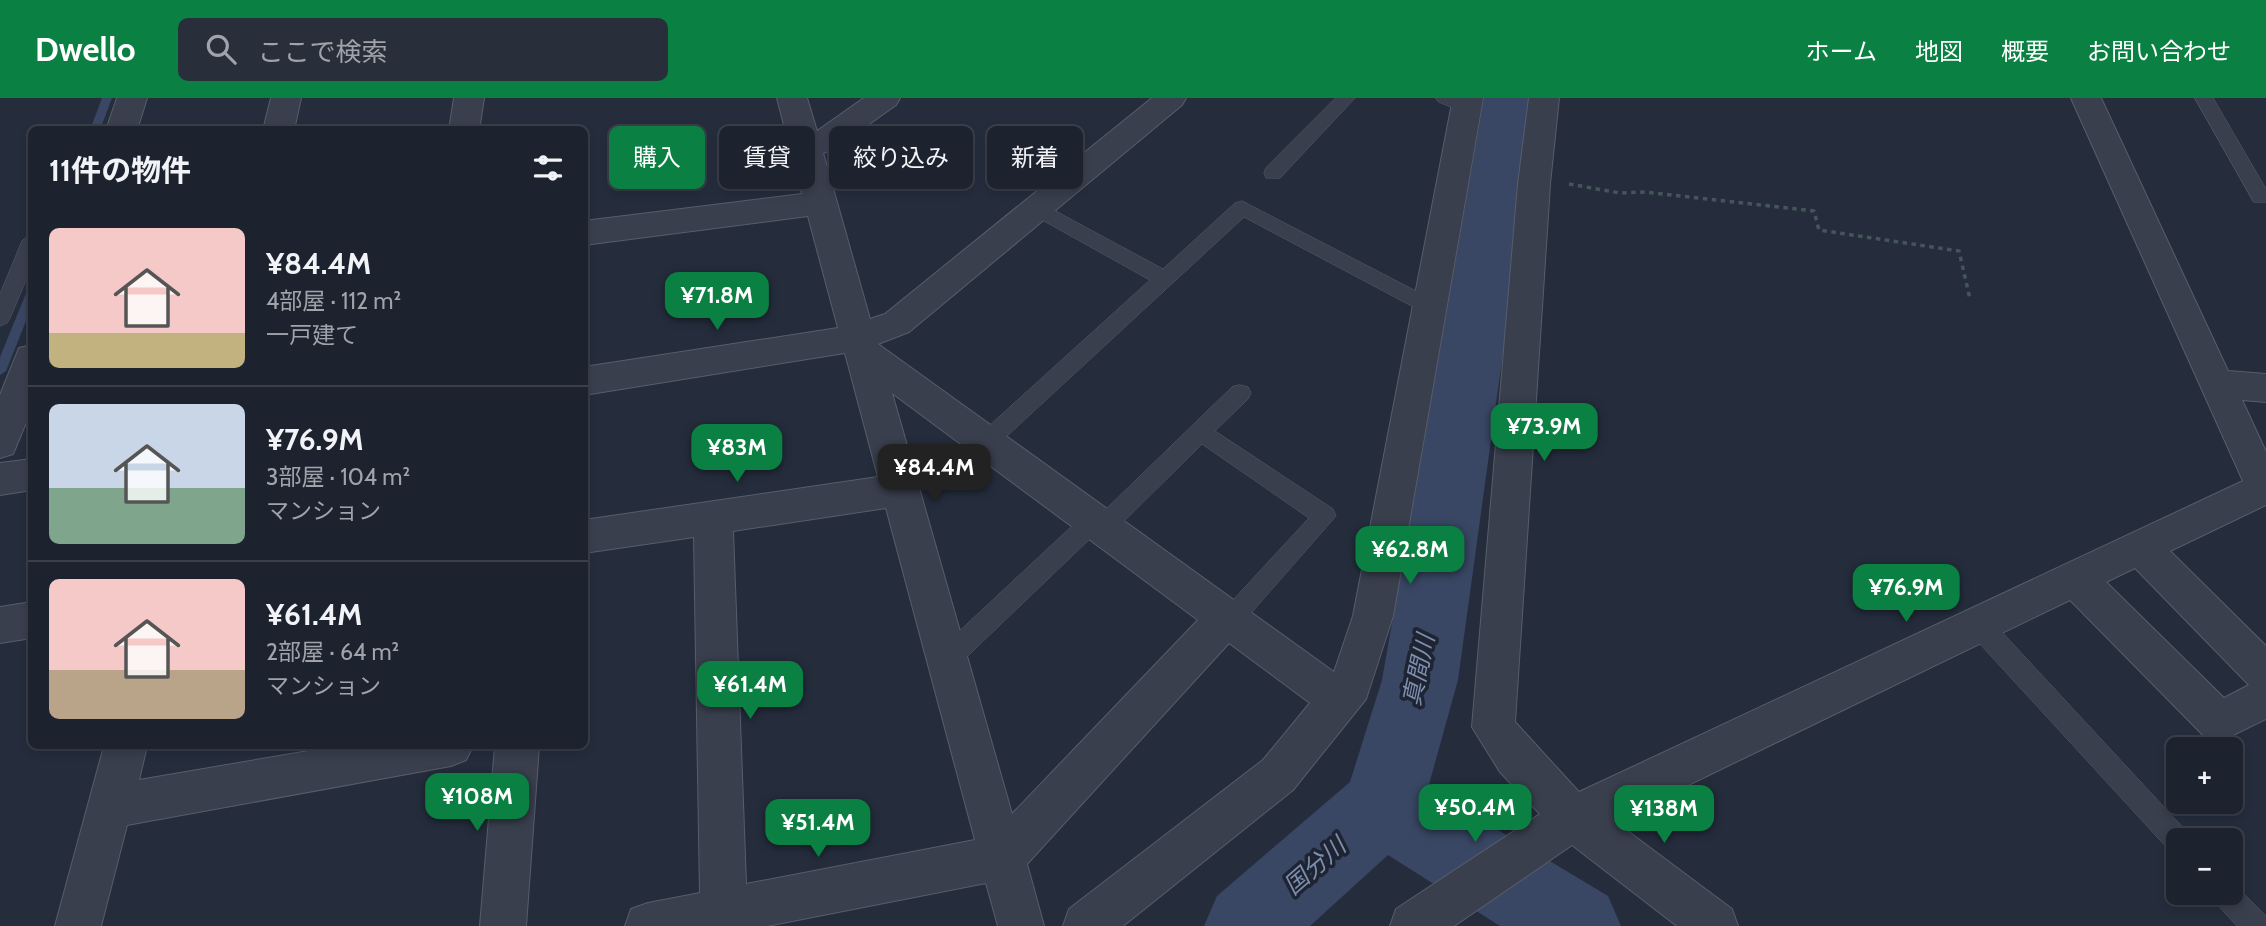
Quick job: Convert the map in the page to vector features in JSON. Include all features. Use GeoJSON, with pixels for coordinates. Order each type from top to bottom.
{"type":"FeatureCollection","features":[{"type":"Feature","properties":{"kind":"street"},"geometry":{"type":"LineString","coordinates":[[122,126],[132,98]]}},
{"type":"Feature","properties":{"kind":"street"},"geometry":{"type":"LineString","coordinates":[[279,126],[286,98]]}},
{"type":"Feature","properties":{"kind":"street"},"geometry":{"type":"LineString","coordinates":[[465,126],[469,98]]}},
{"type":"Feature","properties":{"kind":"street"},"geometry":{"type":"LineString","coordinates":[[792,98],[800,126]]}},
{"type":"Feature","properties":{"kind":"street"},"geometry":{"type":"LineString","coordinates":[[815,144],[822,142],[886,98]]}},
{"type":"Feature","properties":{"kind":"street"},"geometry":{"type":"LineString","coordinates":[[588,380],[862,346],[897,323],[1035,206],[1171,98]]}},
{"type":"Feature","properties":{"kind":"street"},"geometry":{"type":"LineString","coordinates":[[1544,98],[1534,184],[1493,727],[1515,759],[1573,818],[1715,926]]}},
{"type":"Feature","properties":{"kind":"street"},"geometry":{"type":"LineString","coordinates":[[1413,925],[1573,818],[2140,547],[2262,492],[2255,468],[2086,98]]}},
{"type":"Feature","properties":{"kind":"street"},"geometry":{"type":"LineString","coordinates":[[1086,926],[1278,775],[1351,685],[1373,616],[1432,308],[1460,101]]}},
{"type":"Feature","properties":{"kind":"street"},"geometry":{"type":"LineString","coordinates":[[815,180],[1021,926]]}},
{"type":"Feature","properties":{"kind":"street"},"geometry":{"type":"LineString","coordinates":[[588,232],[821,203]]}},
{"type":"Feature","properties":{"kind":"street"},"geometry":{"type":"LineString","coordinates":[[862,346],[986,442],[1339,700]]}},
{"type":"Feature","properties":{"kind":"street"},"geometry":{"type":"LineString","coordinates":[[0,443],[28,369]]}},
{"type":"Feature","properties":{"kind":"street"},"geometry":{"type":"LineString","coordinates":[[2216,384],[2266,388]]}},
{"type":"Feature","properties":{"kind":"street"},"geometry":{"type":"LineString","coordinates":[[0,479],[28,475]]}},
{"type":"Feature","properties":{"kind":"street"},"geometry":{"type":"LineString","coordinates":[[588,536],[899,490]]}},
{"type":"Feature","properties":{"kind":"street"},"geometry":{"type":"LineString","coordinates":[[713,518],[724,919]]}},
{"type":"Feature","properties":{"kind":"street"},"geometry":{"type":"LineString","coordinates":[[2140,547],[2266,674]]}},
{"type":"Feature","properties":{"kind":"street"},"geometry":{"type":"LineString","coordinates":[[2076,578],[2219,722],[2266,698]]}},
{"type":"Feature","properties":{"kind":"street"},"geometry":{"type":"LineString","coordinates":[[648,926],[724,919],[1002,857],[1228,619]]}},
{"type":"Feature","properties":{"kind":"street"},"geometry":{"type":"LineString","coordinates":[[0,625],[28,621]]}},
{"type":"Feature","properties":{"kind":"street"},"geometry":{"type":"LineString","coordinates":[[78,926],[125,749]]}},
{"type":"Feature","properties":{"kind":"street"},"geometry":{"type":"LineString","coordinates":[[110,807],[434,749]]}},
{"type":"Feature","properties":{"kind":"street"},"geometry":{"type":"LineString","coordinates":[[503,926],[517,749]]}},
{"type":"Feature","properties":{"kind":"lane"},"geometry":{"type":"LineString","coordinates":[[1273,173],[1346,98]]}},
{"type":"Feature","properties":{"kind":"lane"},"geometry":{"type":"LineString","coordinates":[[2204,98],[2261,197]]}},
{"type":"Feature","properties":{"kind":"lane"},"geometry":{"type":"LineString","coordinates":[[1035,206],[1165,279]]}},
{"type":"Feature","properties":{"kind":"lane"},"geometry":{"type":"LineString","coordinates":[[986,442],[1242,208],[1432,308]]}},
{"type":"Feature","properties":{"kind":"lane"},"geometry":{"type":"LineString","coordinates":[[0,317],[28,250]]}},
{"type":"Feature","properties":{"kind":"lane"},"geometry":{"type":"LineString","coordinates":[[946,660],[1099,524],[1240,393]]}},
{"type":"Feature","properties":{"kind":"lane"},"geometry":{"type":"LineString","coordinates":[[1200,432],[1325,516],[1228,619]]}},
{"type":"Feature","properties":{"kind":"lane"},"geometry":{"type":"LineString","coordinates":[[1978,624],[2166,828]]}},
{"type":"Feature","properties":{"kind":"lane"},"geometry":{"type":"LineString","coordinates":[[2237,905],[2256,926]]}},
{"type":"Feature","properties":{"kind":"path"},"geometry":{"type":"LineString","coordinates":[[1534,184],[1558,181],[1620,193],[1645,192],[1814,211],[1819,230],[1959,251],[1970,299]]}},
{"type":"Feature","properties":{"kind":"waterway"},"geometry":{"type":"LineString","coordinates":[[96,126],[107,98]]}},
{"type":"Feature","properties":{"kind":"waterway","name":"真間川"},"geometry":{"type":"LineString","coordinates":[[1383,806],[1420,680],[1511,98]]}},
{"type":"Feature","properties":{"kind":"waterway"},"geometry":{"type":"LineString","coordinates":[[0,371],[28,301]]}},
{"type":"Feature","properties":{"kind":"waterway","name":"国分川"},"geometry":{"type":"LineString","coordinates":[[1247,926],[1383,806]]}},
{"type":"Feature","properties":{"kind":"waterway","name":"真間川"},"geometry":{"type":"LineString","coordinates":[[1383,806],[1578,926]]}}]}
